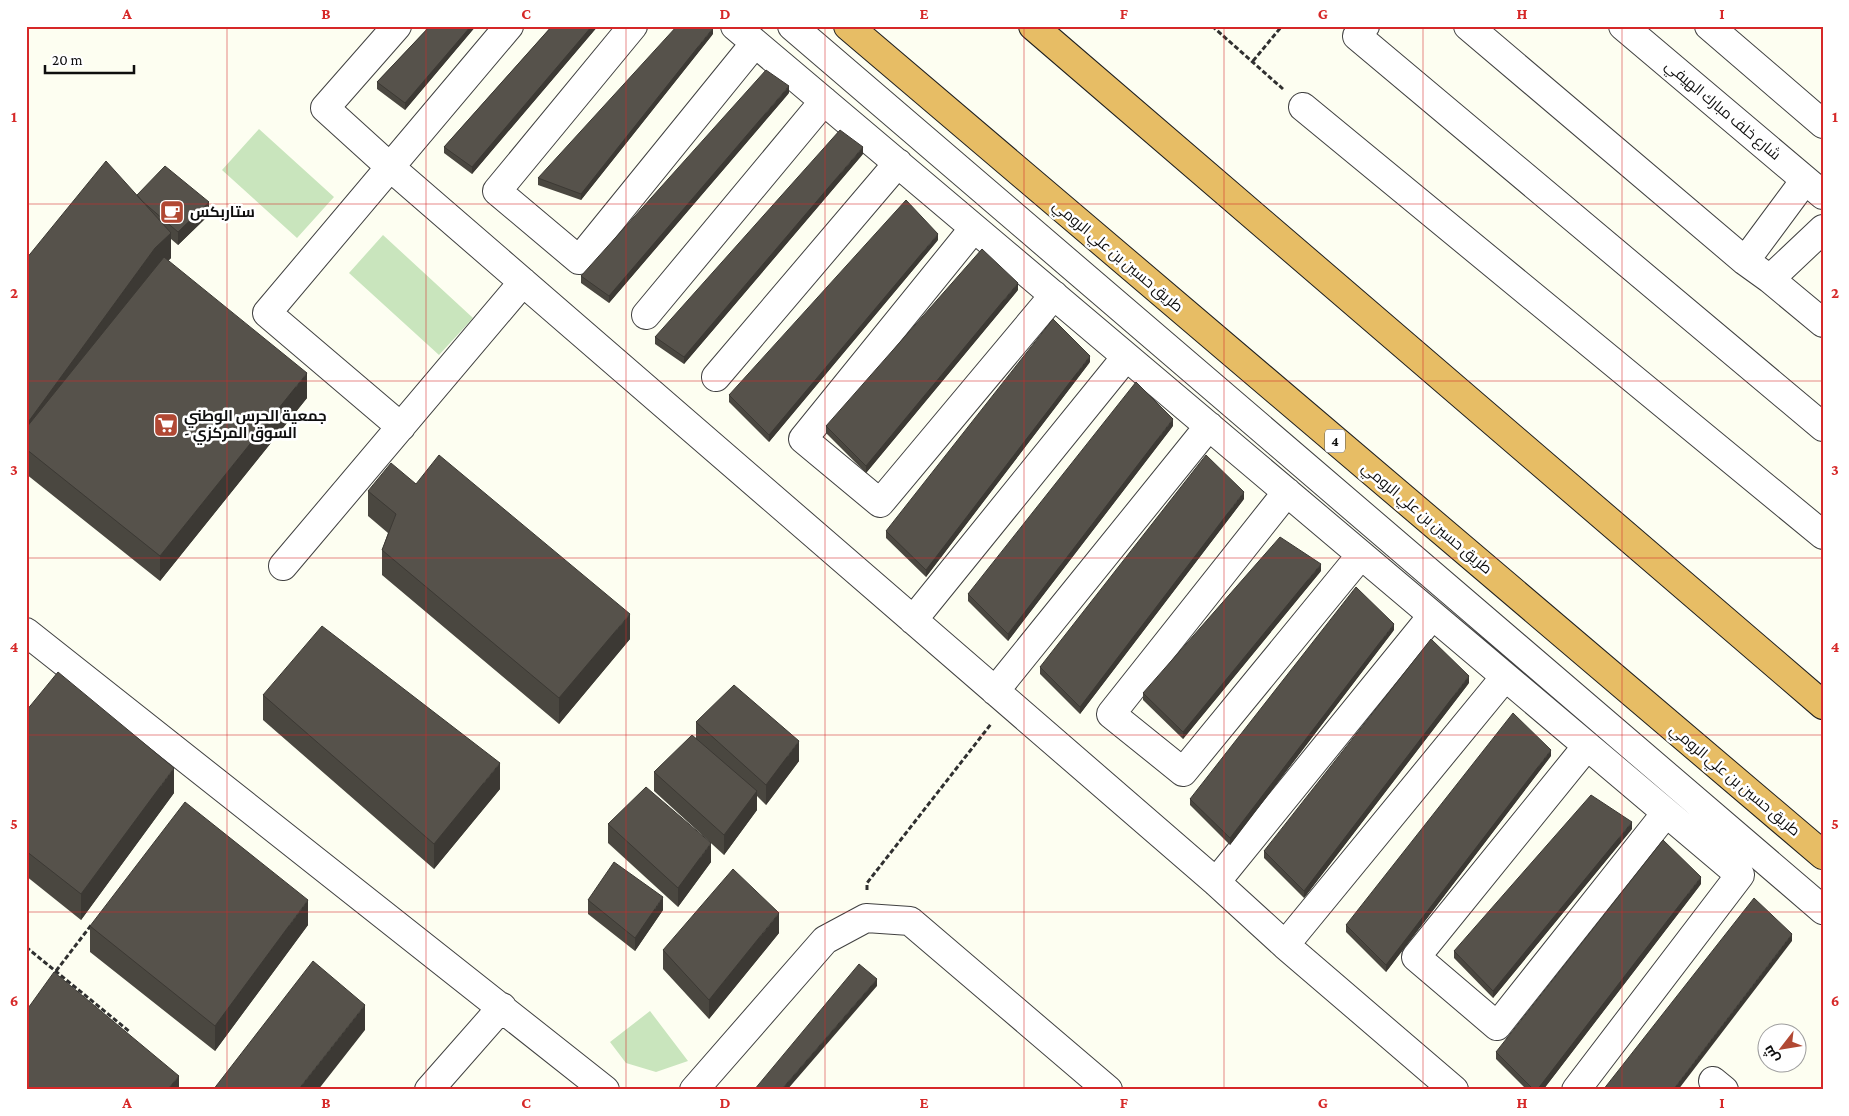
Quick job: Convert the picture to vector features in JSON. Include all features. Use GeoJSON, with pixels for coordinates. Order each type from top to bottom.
{"type":"FeatureCollection","features":[{"type":"Feature","properties":{"kind":"highway","name":"طريق حسين بن علي الرومي"},"geometry":{"type":"LineString","coordinates":[[848,26],[1823,855]]}},
{"type":"Feature","properties":{"kind":"highway"},"geometry":{"type":"LineString","coordinates":[[1033,26],[1823,705]]}},
{"type":"Feature","properties":{"kind":"street"},"geometry":{"type":"LineString","coordinates":[[397,26],[325,108],[390,167],[1454,1090]]}},
{"type":"Feature","properties":{"kind":"street"},"geometry":{"type":"LineString","coordinates":[[400,427],[267,313],[509,26]]}},
{"type":"Feature","properties":{"kind":"street"},"geometry":{"type":"LineString","coordinates":[[633,26],[497,191],[579,260],[745,35],[1740,875],[1576,1090]]}},
{"type":"Feature","properties":{"kind":"street"},"geometry":{"type":"LineString","coordinates":[[792,26],[1823,910]]}},
{"type":"Feature","properties":{"kind":"street"},"geometry":{"type":"LineString","coordinates":[[1366,26],[1358,36],[1823,427]]}},
{"type":"Feature","properties":{"kind":"street"},"geometry":{"type":"LineString","coordinates":[[1468,26],[1745,261],[1823,323]]}},
{"type":"Feature","properties":{"kind":"street","name":"شارع خلف مبارك الهيفي"},"geometry":{"type":"LineString","coordinates":[[1624,26],[1814,187]]}},
{"type":"Feature","properties":{"kind":"street"},"geometry":{"type":"LineString","coordinates":[[1709,26],[1823,124]]}},
{"type":"Feature","properties":{"kind":"street"},"geometry":{"type":"LineString","coordinates":[[646,315],[824,101]]}},
{"type":"Feature","properties":{"kind":"street"},"geometry":{"type":"LineString","coordinates":[[1303,107],[1823,535]]}},
{"type":"Feature","properties":{"kind":"street"},"geometry":{"type":"LineString","coordinates":[[716,376],[898,164]]}},
{"type":"Feature","properties":{"kind":"street"},"geometry":{"type":"LineString","coordinates":[[1745,261],[1814,187]]}},
{"type":"Feature","properties":{"kind":"street"},"geometry":{"type":"LineString","coordinates":[[974,228],[803,439],[880,503],[1054,295]]}},
{"type":"Feature","properties":{"kind":"street"},"geometry":{"type":"LineString","coordinates":[[1770,279],[1823,229]]}},
{"type":"Feature","properties":{"kind":"street"},"geometry":{"type":"LineString","coordinates":[[283,566],[523,282]]}},
{"type":"Feature","properties":{"kind":"street"},"geometry":{"type":"LineString","coordinates":[[913,620],[1126,357]]}},
{"type":"Feature","properties":{"kind":"street"},"geometry":{"type":"LineString","coordinates":[[1002,696],[1209,426]]}},
{"type":"Feature","properties":{"kind":"street"},"geometry":{"type":"LineString","coordinates":[[1287,492],[1111,714],[1183,772],[1361,556]]}},
{"type":"Feature","properties":{"kind":"street"},"geometry":{"type":"LineString","coordinates":[[1216,882],[1432,616]]}},
{"type":"Feature","properties":{"kind":"street"},"geometry":{"type":"LineString","coordinates":[[26,632],[605,1090]]}},
{"type":"Feature","properties":{"kind":"street"},"geometry":{"type":"LineString","coordinates":[[1285,945],[1506,677]]}},
{"type":"Feature","properties":{"kind":"street"},"geometry":{"type":"LineString","coordinates":[[1587,746],[1416,957],[1497,1026],[1666,813]]}},
{"type":"Feature","properties":{"kind":"street"},"geometry":{"type":"LineString","coordinates":[[694,1090],[825,940],[866,918],[910,921],[1108,1090]]}},
{"type":"Feature","properties":{"kind":"street"},"geometry":{"type":"LineString","coordinates":[[429,1090],[502,1007]]}},
{"type":"Feature","properties":{"kind":"path"},"geometry":{"type":"LineString","coordinates":[[1212,26],[1303,107]]}},
{"type":"Feature","properties":{"kind":"path"},"geometry":{"type":"LineString","coordinates":[[1253,61],[1282,26]]}},
{"type":"Feature","properties":{"kind":"path"},"geometry":{"type":"LineString","coordinates":[[866,918],[867,883],[1002,696]]}},
{"type":"Feature","properties":{"kind":"path"},"geometry":{"type":"LineString","coordinates":[[56,971],[92,924]]}},
{"type":"Feature","properties":{"kind":"path"},"geometry":{"type":"LineString","coordinates":[[26,947],[130,1032]]}},
{"type":"Feature","properties":{"kind":"green space"},"geometry":{"type":"Polygon","coordinates":[[[259,129],[334,197],[297,238],[222,170],[259,129]]]}},
{"type":"Feature","properties":{"kind":"green space"},"geometry":{"type":"Polygon","coordinates":[[[383,235],[473,318],[439,355],[349,273],[383,235]]]}},
{"type":"Feature","properties":{"kind":"green space"},"geometry":{"type":"Polygon","coordinates":[[[650,1011],[688,1061],[656,1072],[626,1063],[610,1042],[650,1011]]]}},
{"type":"Feature","properties":{"kind":"building"},"geometry":{"type":"Polygon","coordinates":[[[430,26],[471,26],[405,103],[377,82],[430,26]]]}},
{"type":"Feature","properties":{"kind":"building"},"geometry":{"type":"Polygon","coordinates":[[[552,26],[592,26],[472,167],[444,147],[552,26]]]}},
{"type":"Feature","properties":{"kind":"building"},"geometry":{"type":"Polygon","coordinates":[[[677,26],[711,26],[713,28],[581,194],[538,178],[677,26]]]}},
{"type":"Feature","properties":{"kind":"building"},"geometry":{"type":"Polygon","coordinates":[[[766,70],[789,86],[609,296],[581,276],[766,70]]]}},
{"type":"Feature","properties":{"kind":"building"},"geometry":{"type":"Polygon","coordinates":[[[840,130],[863,147],[684,357],[655,337],[840,130]]]}},
{"type":"Feature","properties":{"kind":"building"},"geometry":{"type":"Polygon","coordinates":[[[106,161],[171,233],[155,248],[26,425],[26,259],[106,161]]]}},
{"type":"Feature","properties":{"kind":"building","name":"ستاربكس"},"geometry":{"type":"Polygon","coordinates":[[[165,166],[209,202],[178,232],[137,195],[165,166]]]}},
{"type":"Feature","properties":{"kind":"building"},"geometry":{"type":"Polygon","coordinates":[[[906,200],[938,234],[769,435],[729,395],[906,200]]]}},
{"type":"Feature","properties":{"kind":"building"},"geometry":{"type":"Polygon","coordinates":[[[982,249],[1018,283],[866,466],[826,426],[982,249]]]}},
{"type":"Feature","properties":{"kind":"building","name":"جمعية الحرس الوطني - السوق المركزي"},"geometry":{"type":"Polygon","coordinates":[[[164,257],[307,373],[160,556],[26,449],[26,428],[164,257]]]}},
{"type":"Feature","properties":{"kind":"building"},"geometry":{"type":"Polygon","coordinates":[[[1053,319],[1090,356],[926,570],[886,531],[1053,319]]]}},
{"type":"Feature","properties":{"kind":"building"},"geometry":{"type":"Polygon","coordinates":[[[1136,382],[1173,419],[1008,634],[968,594],[1136,382]]]}},
{"type":"Feature","properties":{"kind":"building"},"geometry":{"type":"Polygon","coordinates":[[[439,455],[630,614],[559,698],[382,550],[396,514],[368,491],[391,463],[416,484],[439,455]]]}},
{"type":"Feature","properties":{"kind":"building"},"geometry":{"type":"Polygon","coordinates":[[[1206,455],[1244,492],[1080,707],[1040,667],[1206,455]]]}},
{"type":"Feature","properties":{"kind":"building"},"geometry":{"type":"Polygon","coordinates":[[[1280,537],[1321,564],[1183,732],[1143,693],[1280,537]]]}},
{"type":"Feature","properties":{"kind":"building"},"geometry":{"type":"Polygon","coordinates":[[[1356,587],[1394,624],[1230,838],[1190,799],[1356,587]]]}},
{"type":"Feature","properties":{"kind":"building"},"geometry":{"type":"Polygon","coordinates":[[[322,626],[500,763],[434,844],[263,695],[322,626]]]}},
{"type":"Feature","properties":{"kind":"building"},"geometry":{"type":"Polygon","coordinates":[[[1431,639],[1469,676],[1304,891],[1264,851],[1431,639]]]}},
{"type":"Feature","properties":{"kind":"building"},"geometry":{"type":"Polygon","coordinates":[[[58,672],[174,768],[81,894],[26,851],[26,711],[58,672]]]}},
{"type":"Feature","properties":{"kind":"building"},"geometry":{"type":"Polygon","coordinates":[[[734,685],[799,741],[766,785],[696,722],[734,685]]]}},
{"type":"Feature","properties":{"kind":"building"},"geometry":{"type":"Polygon","coordinates":[[[1513,713],[1551,750],[1386,965],[1346,925],[1513,713]]]}},
{"type":"Feature","properties":{"kind":"building"},"geometry":{"type":"Polygon","coordinates":[[[692,735],[757,791],[724,835],[654,772],[692,735]]]}},
{"type":"Feature","properties":{"kind":"building"},"geometry":{"type":"Polygon","coordinates":[[[646,787],[711,843],[678,888],[608,824],[646,787]]]}},
{"type":"Feature","properties":{"kind":"building"},"geometry":{"type":"Polygon","coordinates":[[[1591,795],[1632,822],[1493,991],[1454,951],[1591,795]]]}},
{"type":"Feature","properties":{"kind":"building"},"geometry":{"type":"Polygon","coordinates":[[[185,802],[308,900],[215,1026],[90,926],[185,802]]]}},
{"type":"Feature","properties":{"kind":"building"},"geometry":{"type":"Polygon","coordinates":[[[1663,840],[1701,877],[1537,1090],[1534,1090],[1496,1052],[1663,840]]]}},
{"type":"Feature","properties":{"kind":"building"},"geometry":{"type":"Polygon","coordinates":[[[614,862],[663,897],[635,938],[588,900],[614,862]]]}},
{"type":"Feature","properties":{"kind":"building"},"geometry":{"type":"Polygon","coordinates":[[[733,869],[779,913],[709,1000],[663,950],[733,869]]]}},
{"type":"Feature","properties":{"kind":"building"},"geometry":{"type":"Polygon","coordinates":[[[1754,898],[1792,934],[1673,1090],[1603,1090],[1754,898]]]}},
{"type":"Feature","properties":{"kind":"building"},"geometry":{"type":"Polygon","coordinates":[[[313,961],[365,1005],[298,1090],[213,1090],[313,961]]]}},
{"type":"Feature","properties":{"kind":"building"},"geometry":{"type":"Polygon","coordinates":[[[859,964],[877,979],[781,1090],[754,1090],[859,964]]]}},
{"type":"Feature","properties":{"kind":"building"},"geometry":{"type":"Polygon","coordinates":[[[54,972],[179,1076],[167,1090],[26,1090],[26,1011],[54,972]]]}},
{"type":"Feature","properties":{"kind":"place","name":"ستاربكس"},"geometry":{"type":"Point","coordinates":[172,212]}},
{"type":"Feature","properties":{"kind":"place","name":"جمعية الحرس الوطني - السوق المركزي"},"geometry":{"type":"Point","coordinates":[166,425]}}]}
